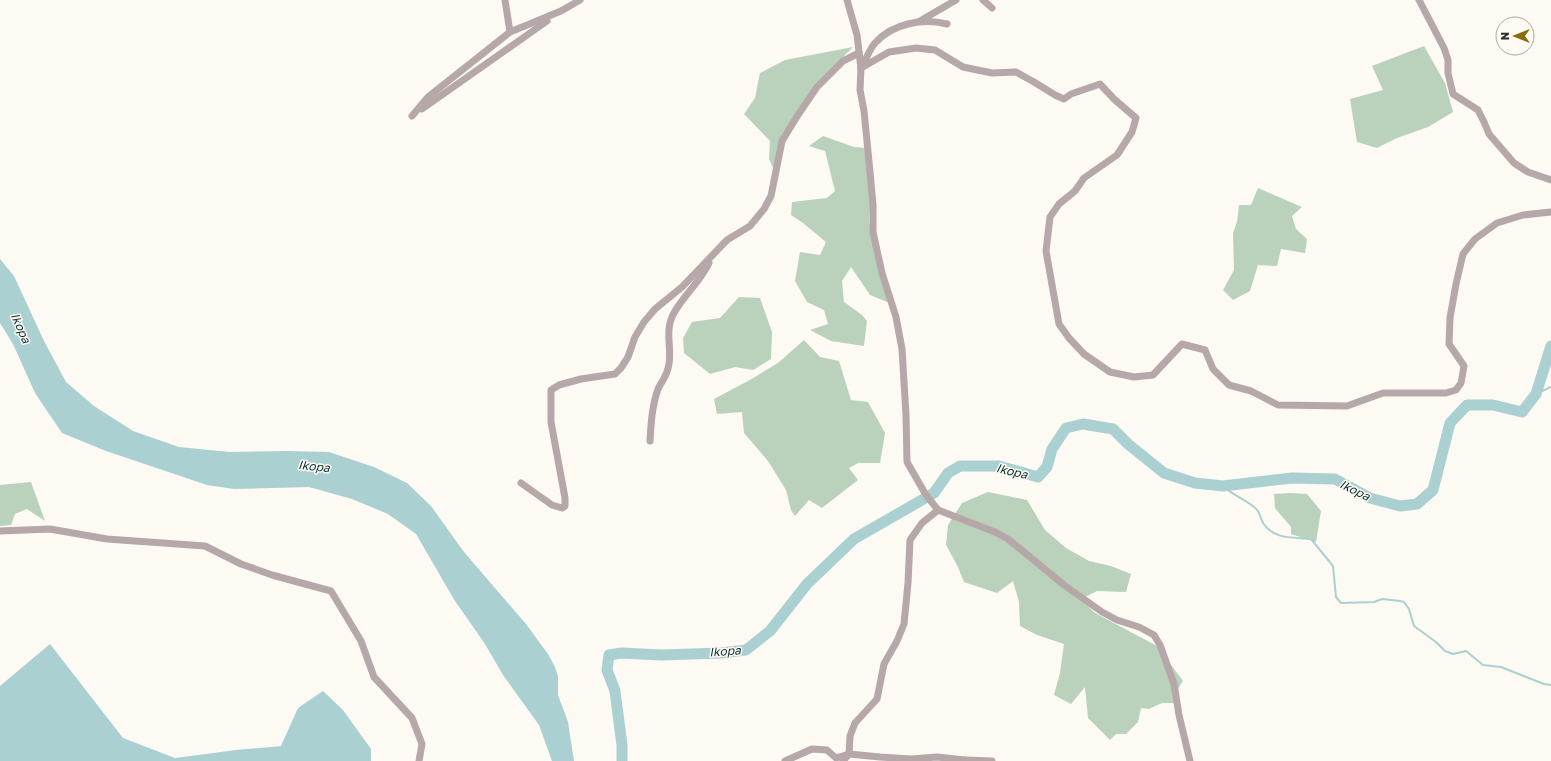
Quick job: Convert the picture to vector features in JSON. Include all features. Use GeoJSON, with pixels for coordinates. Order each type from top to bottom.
{"type":"FeatureCollection","features":[{"type":"Feature","properties":{"kind":"street"},"geometry":{"type":"LineString","coordinates":[[505,0],[510,32]]}},
{"type":"Feature","properties":{"kind":"street"},"geometry":{"type":"LineString","coordinates":[[561,11],[510,32],[428,97],[412,116],[561,11],[580,0]]}},
{"type":"Feature","properties":{"kind":"street"},"geometry":{"type":"LineString","coordinates":[[847,0],[858,35],[860,52],[860,90],[864,111],[872,185],[873,232],[882,273],[896,317],[902,349],[907,462],[938,510],[995,532],[1008,539],[1064,585],[1102,612],[1117,620],[1139,627],[1154,635],[1160,645],[1174,684],[1179,715],[1190,761]]}},
{"type":"Feature","properties":{"kind":"street"},"geometry":{"type":"LineString","coordinates":[[861,68],[874,44],[883,35],[895,28],[920,21],[956,0]]}},
{"type":"Feature","properties":{"kind":"street"},"geometry":{"type":"LineString","coordinates":[[983,0],[992,8]]}},
{"type":"Feature","properties":{"kind":"street"},"geometry":{"type":"LineString","coordinates":[[1419,0],[1444,48],[1448,60],[1448,73],[1453,94],[1478,110],[1489,134],[1514,163],[1528,172],[1551,180]]}},
{"type":"Feature","properties":{"kind":"street"},"geometry":{"type":"LineString","coordinates":[[920,21],[934,21],[947,24]]}},
{"type":"Feature","properties":{"kind":"street"},"geometry":{"type":"LineString","coordinates":[[861,68],[889,52],[916,48],[935,50],[963,66],[992,73],[1016,72],[1064,99],[1071,94],[1100,84],[1114,99],[1136,118],[1132,132],[1117,155],[1084,178],[1075,191],[1059,204],[1050,217],[1046,251],[1060,324],[1069,338],[1084,354],[1110,372],[1134,377],[1153,375],[1182,344],[1205,350],[1213,369],[1229,385],[1251,391],[1278,405],[1347,406],[1383,393],[1446,393],[1456,390],[1462,383],[1464,366],[1449,344],[1450,318],[1463,254],[1475,239],[1497,223],[1523,215],[1551,212]]}},
{"type":"Feature","properties":{"kind":"street"},"geometry":{"type":"LineString","coordinates":[[521,483],[552,505],[562,508],[565,506],[565,498],[551,422],[551,390],[559,385],[581,379],[615,374],[621,368],[628,357],[635,337],[644,322],[655,309],[682,287],[727,240],[750,226],[764,209],[771,196],[782,141],[817,88],[838,66],[849,57],[860,52]]}},
{"type":"Feature","properties":{"kind":"street"},"geometry":{"type":"LineString","coordinates":[[650,441],[653,408],[659,388],[666,378],[669,364],[668,330],[673,314],[704,273],[711,257]]}},
{"type":"Feature","properties":{"kind":"street"},"geometry":{"type":"LineString","coordinates":[[843,761],[849,754],[850,736],[855,723],[877,699],[884,664],[897,641],[904,624],[910,540],[922,523],[938,510]]}},
{"type":"Feature","properties":{"kind":"street"},"geometry":{"type":"LineString","coordinates":[[0,532],[50,529],[107,539],[205,546],[241,564],[272,575],[331,591],[361,641],[374,677],[412,718],[422,744],[419,761]]}},
{"type":"Feature","properties":{"kind":"street"},"geometry":{"type":"LineString","coordinates":[[785,761],[812,749],[827,750],[836,758],[849,754],[888,758],[911,759],[938,757],[992,761]]}},
{"type":"Feature","properties":{"kind":"green space"},"geometry":{"type":"Polygon","coordinates":[[[1424,46],[1445,83],[1453,112],[1428,127],[1397,138],[1377,148],[1357,142],[1350,99],[1383,90],[1372,66],[1424,46]]]}},
{"type":"Feature","properties":{"kind":"green space"},"geometry":{"type":"Polygon","coordinates":[[[853,47],[837,63],[791,129],[774,170],[769,159],[770,141],[744,114],[755,98],[760,73],[785,60],[853,47]]]}},
{"type":"Feature","properties":{"kind":"green space"},"geometry":{"type":"Polygon","coordinates":[[[823,136],[854,147],[866,148],[871,192],[869,221],[877,259],[890,303],[870,295],[851,267],[842,281],[844,302],[862,315],[867,321],[864,346],[831,341],[810,330],[828,324],[824,310],[807,302],[795,281],[800,252],[820,255],[826,242],[791,215],[792,202],[827,198],[835,191],[825,151],[809,146],[823,136]]]}},
{"type":"Feature","properties":{"kind":"green space"},"geometry":{"type":"Polygon","coordinates":[[[1258,188],[1302,207],[1292,216],[1296,229],[1307,239],[1305,253],[1281,249],[1277,266],[1258,265],[1250,291],[1233,300],[1223,290],[1234,270],[1233,233],[1237,222],[1239,205],[1251,205],[1258,188]]]}},
{"type":"Feature","properties":{"kind":"green space"},"geometry":{"type":"Polygon","coordinates":[[[739,297],[760,298],[772,332],[771,359],[753,370],[735,367],[710,374],[684,353],[683,338],[692,322],[720,318],[739,297]]]}},
{"type":"Feature","properties":{"kind":"green space"},"geometry":{"type":"Polygon","coordinates":[[[804,340],[820,357],[839,361],[851,400],[868,402],[885,433],[880,463],[858,463],[849,468],[858,480],[822,508],[809,500],[795,516],[791,510],[786,490],[768,461],[744,433],[742,412],[717,414],[714,399],[778,363],[804,340]]]}},
{"type":"Feature","properties":{"kind":"green space"},"geometry":{"type":"Polygon","coordinates":[[[31,482],[45,521],[27,509],[15,514],[11,525],[0,526],[0,485],[31,482]]]}},
{"type":"Feature","properties":{"kind":"green space"},"geometry":{"type":"Polygon","coordinates":[[[988,492],[1027,500],[1045,530],[1066,548],[1089,561],[1111,566],[1131,574],[1126,592],[1097,591],[1081,599],[1095,613],[1157,646],[1183,681],[1176,692],[1174,703],[1162,703],[1149,709],[1141,708],[1138,722],[1126,734],[1116,734],[1110,740],[1088,718],[1085,687],[1071,704],[1054,695],[1060,673],[1064,644],[1037,635],[1020,626],[1019,602],[1013,581],[997,593],[964,582],[946,545],[948,525],[962,503],[988,492]]]}},
{"type":"Feature","properties":{"kind":"green space"},"geometry":{"type":"Polygon","coordinates":[[[1274,494],[1307,494],[1321,511],[1316,542],[1291,534],[1291,527],[1275,508],[1274,494]]]}},
{"type":"Feature","properties":{"kind":"water"},"geometry":{"type":"Polygon","coordinates":[[[0,259],[14,276],[44,341],[66,382],[94,406],[133,431],[179,447],[229,452],[329,452],[374,467],[407,483],[431,506],[464,552],[526,624],[548,654],[558,676],[558,695],[568,722],[574,761],[552,761],[539,725],[503,675],[485,644],[455,601],[416,534],[388,514],[352,499],[309,487],[234,489],[207,485],[106,451],[62,433],[35,393],[13,344],[0,323],[0,259]]]}},
{"type":"Feature","properties":{"kind":"water"},"geometry":{"type":"Polygon","coordinates":[[[50,644],[123,738],[175,758],[281,746],[298,708],[323,691],[343,710],[371,749],[371,761],[0,761],[0,686],[50,644]]]}},
{"type":"Feature","properties":{"kind":"waterway","name":"Ikopa"},"geometry":{"type":"LineString","coordinates":[[622,761],[622,745],[615,691],[607,670],[609,655],[622,653],[661,655],[721,653],[746,650],[770,631],[807,584],[854,539],[934,493],[948,473],[960,466],[999,466],[1038,477],[1047,467],[1052,449],[1066,428],[1083,424],[1113,429],[1128,444],[1164,473],[1195,483],[1223,486],[1292,478],[1335,479],[1370,498],[1400,506],[1417,504],[1433,490],[1450,423],[1467,405],[1493,405],[1522,412],[1536,394],[1551,346]]}},
{"type":"Feature","properties":{"kind":"waterway"},"geometry":{"type":"LineString","coordinates":[[1536,394],[1551,387]]}},
{"type":"Feature","properties":{"kind":"waterway"},"geometry":{"type":"LineString","coordinates":[[1223,486],[1256,509],[1259,512],[1263,523],[1273,532],[1284,537],[1311,539],[1333,566],[1336,597],[1341,603],[1374,602],[1382,599],[1404,602],[1409,609],[1414,626],[1436,642],[1445,651],[1453,654],[1466,651],[1483,665],[1501,667],[1544,684],[1551,685]]}}]}
